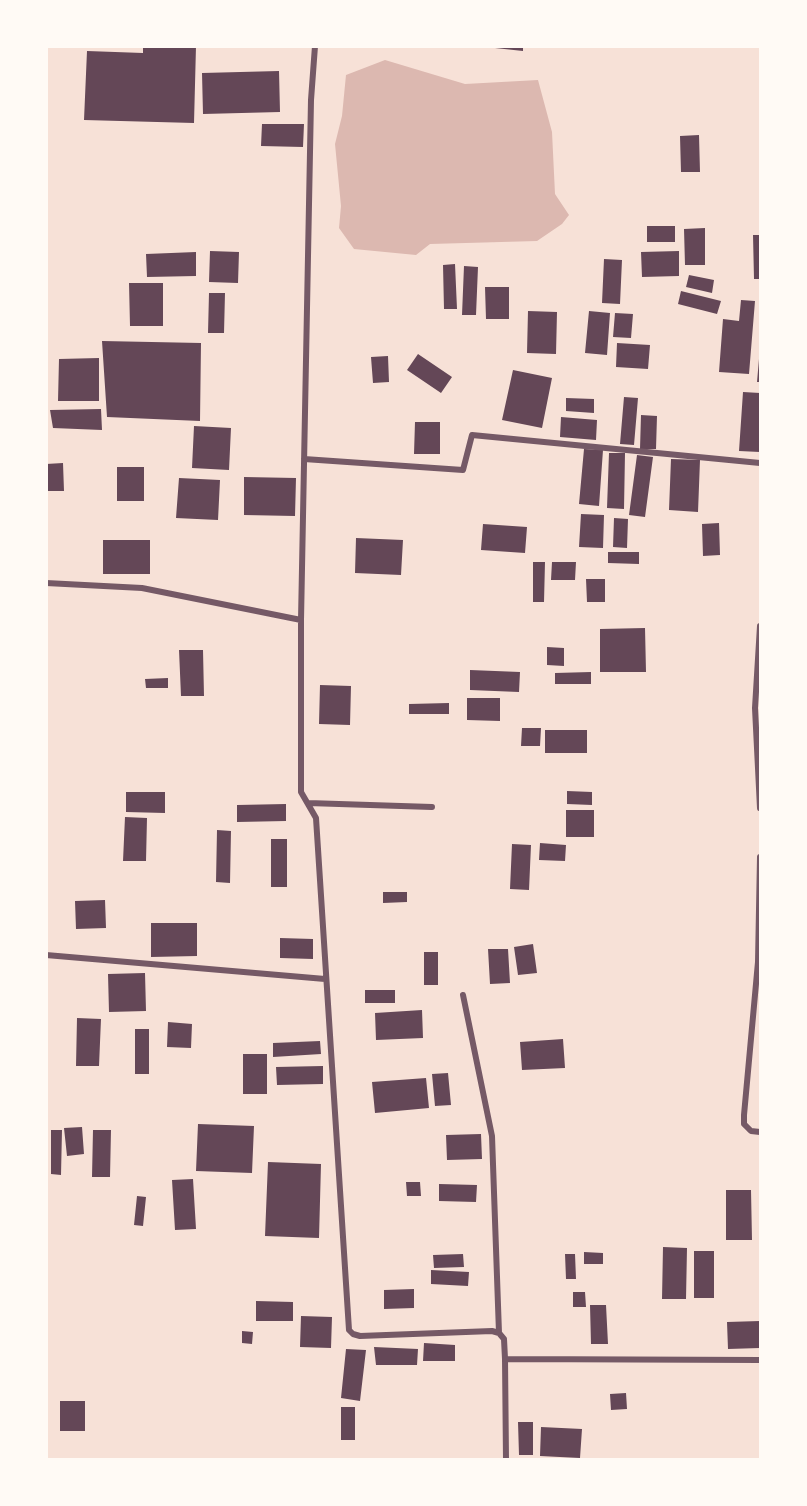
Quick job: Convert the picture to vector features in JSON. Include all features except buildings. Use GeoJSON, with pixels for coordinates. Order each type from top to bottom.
{"type":"FeatureCollection","features":[{"type":"Feature","properties":{"kind":"street"},"geometry":{"type":"LineString","coordinates":[[315,46],[311,100],[301,620],[302,792],[316,818],[349,1330],[360,1336],[492,1331],[499,1333],[504,1339],[506,1460]]}},
{"type":"Feature","properties":{"kind":"street"},"geometry":{"type":"LineString","coordinates":[[304,459],[463,470],[472,435],[760,463]]}},
{"type":"Feature","properties":{"kind":"street"},"geometry":{"type":"LineString","coordinates":[[46,583],[142,588],[301,620]]}},
{"type":"Feature","properties":{"kind":"street"},"geometry":{"type":"LineString","coordinates":[[760,626],[755,708],[760,808]]}},
{"type":"Feature","properties":{"kind":"street"},"geometry":{"type":"LineString","coordinates":[[308,803],[432,807]]}},
{"type":"Feature","properties":{"kind":"street"},"geometry":{"type":"LineString","coordinates":[[760,857],[758,962],[744,1124],[751,1131],[760,1132]]}},
{"type":"Feature","properties":{"kind":"street"},"geometry":{"type":"LineString","coordinates":[[46,956],[326,980]]}},
{"type":"Feature","properties":{"kind":"street"},"geometry":{"type":"LineString","coordinates":[[463,995],[492,1136],[499,1333]]}},
{"type":"Feature","properties":{"kind":"street"},"geometry":{"type":"LineString","coordinates":[[505,1359],[760,1360]]}},
{"type":"Feature","properties":{"kind":"shaded area"},"geometry":{"type":"Polygon","coordinates":[[[385,60],[465,84],[538,80],[552,132],[555,194],[569,215],[562,224],[537,241],[430,244],[416,255],[354,249],[339,228],[341,206],[335,144],[342,116],[346,75],[385,60]]]}}]}
